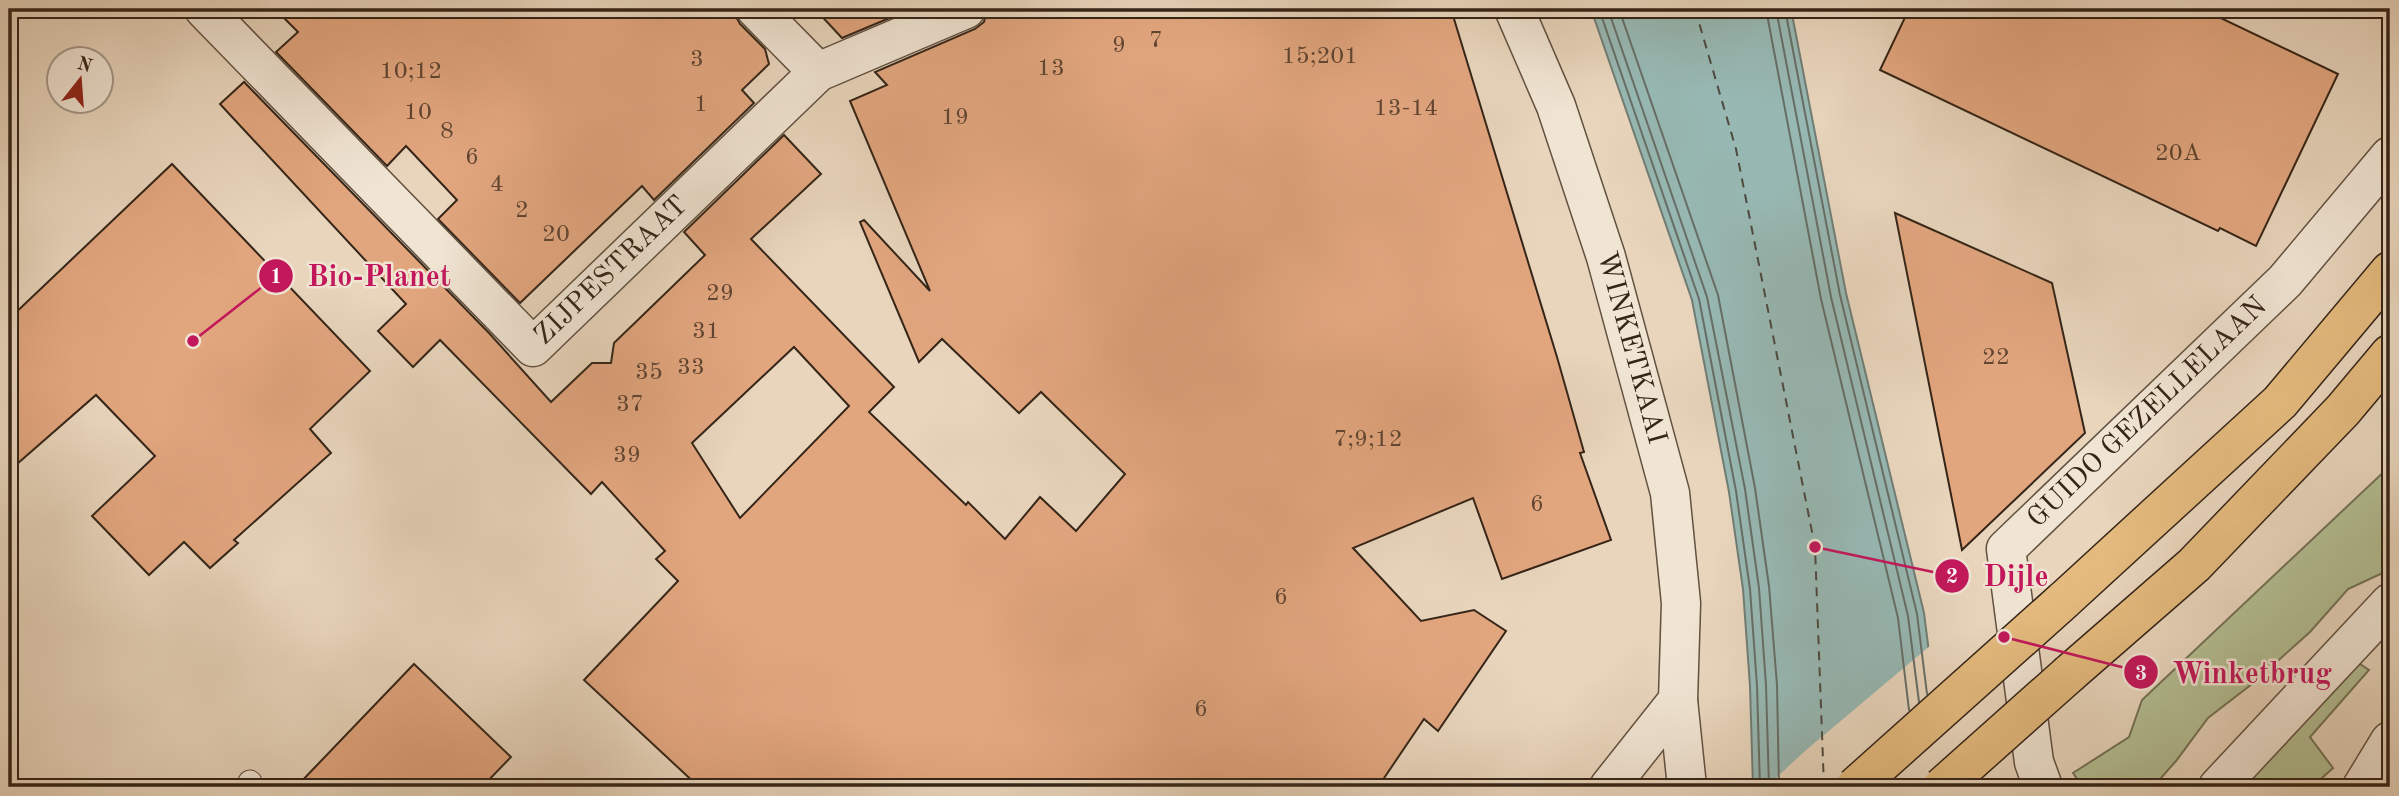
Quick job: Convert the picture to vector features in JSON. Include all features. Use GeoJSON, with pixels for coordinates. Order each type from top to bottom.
{"type":"FeatureCollection","features":[{"type":"Feature","properties":{"kind":"main road"},"geometry":{"type":"LineString","coordinates":[[1855,787],[2280,402],[2390,271]]}},
{"type":"Feature","properties":{"kind":"main road"},"geometry":{"type":"LineString","coordinates":[[1942,787],[2194,565],[2343,410],[2390,354]]}},
{"type":"Feature","properties":{"kind":"street","name":"ZIJPESTRAAT"},"geometry":{"type":"LineString","coordinates":[[204,9],[533,347],[818,72]]}},
{"type":"Feature","properties":{"kind":"street"},"geometry":{"type":"LineString","coordinates":[[756,9],[818,72],[966,9]]}},
{"type":"Feature","properties":{"kind":"street","name":"WINKETKAAI"},"geometry":{"type":"LineString","coordinates":[[1514,9],[1556,106],[1606,257],[1670,493],[1681,603],[1678,700],[1687,787]]}},
{"type":"Feature","properties":{"kind":"street","name":"GUIDO GEZELLELAAN"},"geometry":{"type":"LineString","coordinates":[[2043,787],[2034,762],[2006,549],[2285,281],[2390,156]]}},
{"type":"Feature","properties":{"kind":"street"},"geometry":{"type":"LineString","coordinates":[[2217,787],[2390,603]]}},
{"type":"Feature","properties":{"kind":"street"},"geometry":{"type":"LineString","coordinates":[[1609,787],[1678,700]]}},
{"type":"Feature","properties":{"kind":"street"},"geometry":{"type":"LineString","coordinates":[[2362,787],[2390,741]]}},
{"type":"Feature","properties":{"kind":"green space"},"geometry":{"type":"Polygon","coordinates":[[[2390,466],[2389,570],[2348,589],[2310,632],[2252,684],[2208,718],[2153,787],[2083,787],[2073,773],[2129,737],[2142,700],[2390,466]]]}},
{"type":"Feature","properties":{"kind":"green space"},"geometry":{"type":"Polygon","coordinates":[[[2357,662],[2369,670],[2310,737],[2333,768],[2312,787],[2243,787],[2357,662]]]}},
{"type":"Feature","properties":{"kind":"water"},"geometry":{"type":"Polygon","coordinates":[[[1591,9],[1791,9],[1846,293],[1924,613],[1946,787],[1753,787],[1743,589],[1729,492],[1692,300],[1591,9]]]}},
{"type":"Feature","properties":{"kind":"pier"},"geometry":{"type":"Polygon","coordinates":[[[1931,645],[1949,787],[1766,787],[1805,751],[1931,645]]]}},
{"type":"Feature","properties":{"kind":"building"},"geometry":{"type":"Polygon","coordinates":[[[275,9],[735,9],[740,24],[765,49],[769,64],[742,90],[754,103],[654,200],[642,186],[520,303],[438,219],[457,200],[406,146],[387,166],[276,52],[298,32],[275,9]]]}},
{"type":"Feature","properties":{"kind":"building"},"geometry":{"type":"Polygon","coordinates":[[[815,9],[911,9],[842,38],[815,9]]]}},
{"type":"Feature","properties":{"kind":"building"},"geometry":{"type":"Polygon","coordinates":[[[987,9],[1451,9],[1557,357],[1584,452],[1580,453],[1611,540],[1502,579],[1473,498],[1353,548],[1421,621],[1474,610],[1506,631],[1438,731],[1424,719],[1378,787],[699,787],[584,680],[678,581],[656,559],[665,551],[602,482],[591,494],[440,340],[413,367],[378,331],[406,304],[220,104],[244,82],[489,333],[551,402],[592,363],[611,363],[614,343],[705,255],[684,232],[784,135],[821,174],[751,239],[894,387],[869,412],[1005,539],[1040,497],[1076,531],[1125,474],[1041,392],[1019,413],[942,339],[919,362],[860,222],[864,220],[930,291],[850,101],[887,85],[875,72],[975,29],[984,22],[987,9]],[[794,347],[692,443],[740,518],[849,406],[794,347]]]}},
{"type":"Feature","properties":{"kind":"building"},"geometry":{"type":"Polygon","coordinates":[[[1909,9],[2202,9],[2338,74],[2256,246],[2220,228],[2218,231],[1880,70],[1909,9]]]}},
{"type":"Feature","properties":{"kind":"building"},"geometry":{"type":"Polygon","coordinates":[[[172,164],[370,371],[310,429],[331,453],[234,540],[238,543],[210,568],[184,542],[149,575],[92,516],[155,456],[96,395],[9,471],[9,319],[172,164]]]}},
{"type":"Feature","properties":{"kind":"building"},"geometry":{"type":"Polygon","coordinates":[[[1895,213],[2052,283],[2085,433],[1962,550],[1895,213]]]}},
{"type":"Feature","properties":{"kind":"building"},"geometry":{"type":"Polygon","coordinates":[[[414,664],[511,757],[482,787],[296,787],[414,664]]]}},
{"type":"Feature","properties":{"kind":"ferry route"},"geometry":{"type":"LineString","coordinates":[[1695,9],[1736,149],[1815,547],[1824,787]]}},
{"type":"Feature","properties":{"kind":"place","name":"Bio-Planet"},"geometry":{"type":"Point","coordinates":[193,341]}},
{"type":"Feature","properties":{"kind":"place","name":"Dijle"},"geometry":{"type":"Point","coordinates":[1815,547]}},
{"type":"Feature","properties":{"kind":"place","name":"Winketbrug"},"geometry":{"type":"Point","coordinates":[2004,637]}}]}
